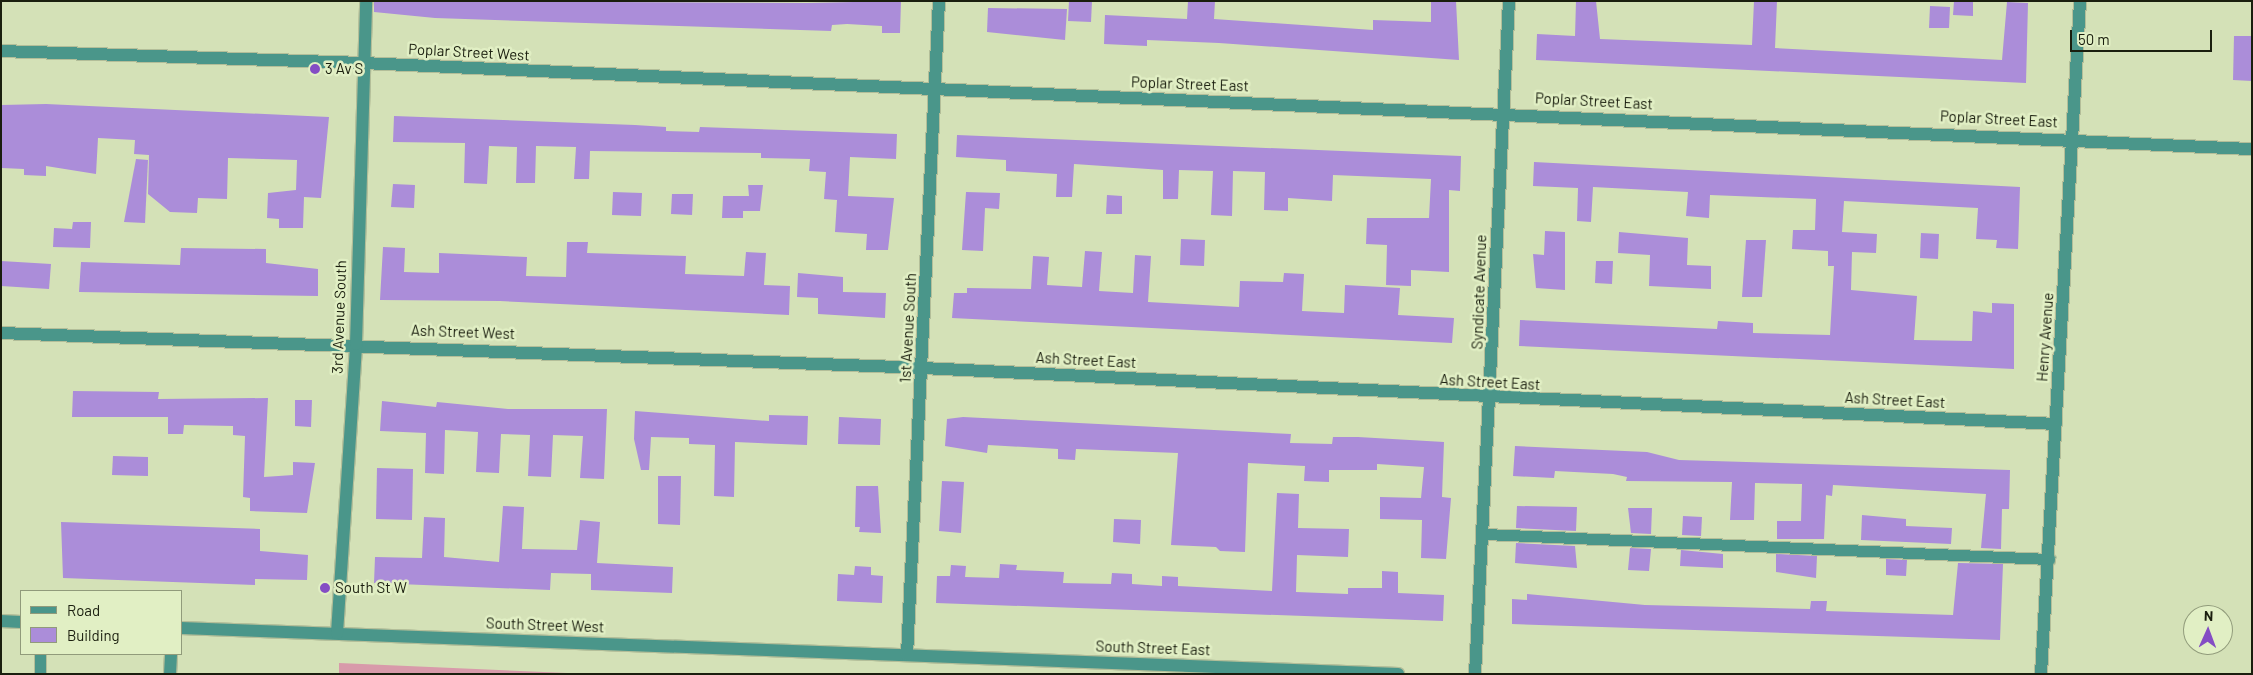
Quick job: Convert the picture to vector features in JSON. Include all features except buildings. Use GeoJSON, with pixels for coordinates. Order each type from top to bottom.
{"type":"FeatureCollection","features":[{"type":"Feature","properties":{"kind":"street","name":"3rd Avenue South"},"geometry":{"type":"LineString","coordinates":[[337,633],[356,344],[366,1]]}},
{"type":"Feature","properties":{"kind":"street","name":"1st Avenue South"},"geometry":{"type":"LineString","coordinates":[[907,655],[923,368],[936,90],[938,1]]}},
{"type":"Feature","properties":{"kind":"street","name":"Syndicate Avenue"},"geometry":{"type":"LineString","coordinates":[[1475,674],[1485,534],[1509,1]]}},
{"type":"Feature","properties":{"kind":"street","name":"Henry Avenue"},"geometry":{"type":"LineString","coordinates":[[2041,674],[2074,138],[2080,1]]}},
{"type":"Feature","properties":{"kind":"street","name":"Poplar Street West"},"geometry":{"type":"LineString","coordinates":[[1,51],[363,63],[936,90]]}},
{"type":"Feature","properties":{"kind":"street","name":"Poplar Street East"},"geometry":{"type":"LineString","coordinates":[[936,90],[2074,138],[2252,149]]}},
{"type":"Feature","properties":{"kind":"street","name":"Ash Street West"},"geometry":{"type":"LineString","coordinates":[[1,333],[356,344],[923,368]]}},
{"type":"Feature","properties":{"kind":"street","name":"Ash Street East"},"geometry":{"type":"LineString","coordinates":[[923,368],[1491,398],[2056,424]]}},
{"type":"Feature","properties":{"kind":"street"},"geometry":{"type":"LineString","coordinates":[[1,621],[20,622]]}},
{"type":"Feature","properties":{"kind":"street","name":"South Street West"},"geometry":{"type":"LineString","coordinates":[[182,628],[907,655]]}},
{"type":"Feature","properties":{"kind":"street"},"geometry":{"type":"LineString","coordinates":[[170,674],[171,655]]}},
{"type":"Feature","properties":{"kind":"street","name":"South Street East"},"geometry":{"type":"LineString","coordinates":[[907,655],[1398,674]]}},
{"type":"Feature","properties":{"kind":"lane"},"geometry":{"type":"LineString","coordinates":[[1485,534],[2049,558]]}},
{"type":"Feature","properties":{"kind":"lane"},"geometry":{"type":"LineString","coordinates":[[40,655],[40,674]]}},
{"type":"Feature","properties":{"kind":"shaded area"},"geometry":{"type":"Polygon","coordinates":[[[339,663],[591,674],[339,674],[339,663]]]}},
{"type":"Feature","properties":{"kind":"place","name":"3 Av S"},"geometry":{"type":"Point","coordinates":[315,69]}},
{"type":"Feature","properties":{"kind":"place","name":"South St W"},"geometry":{"type":"Point","coordinates":[325,588]}}]}
